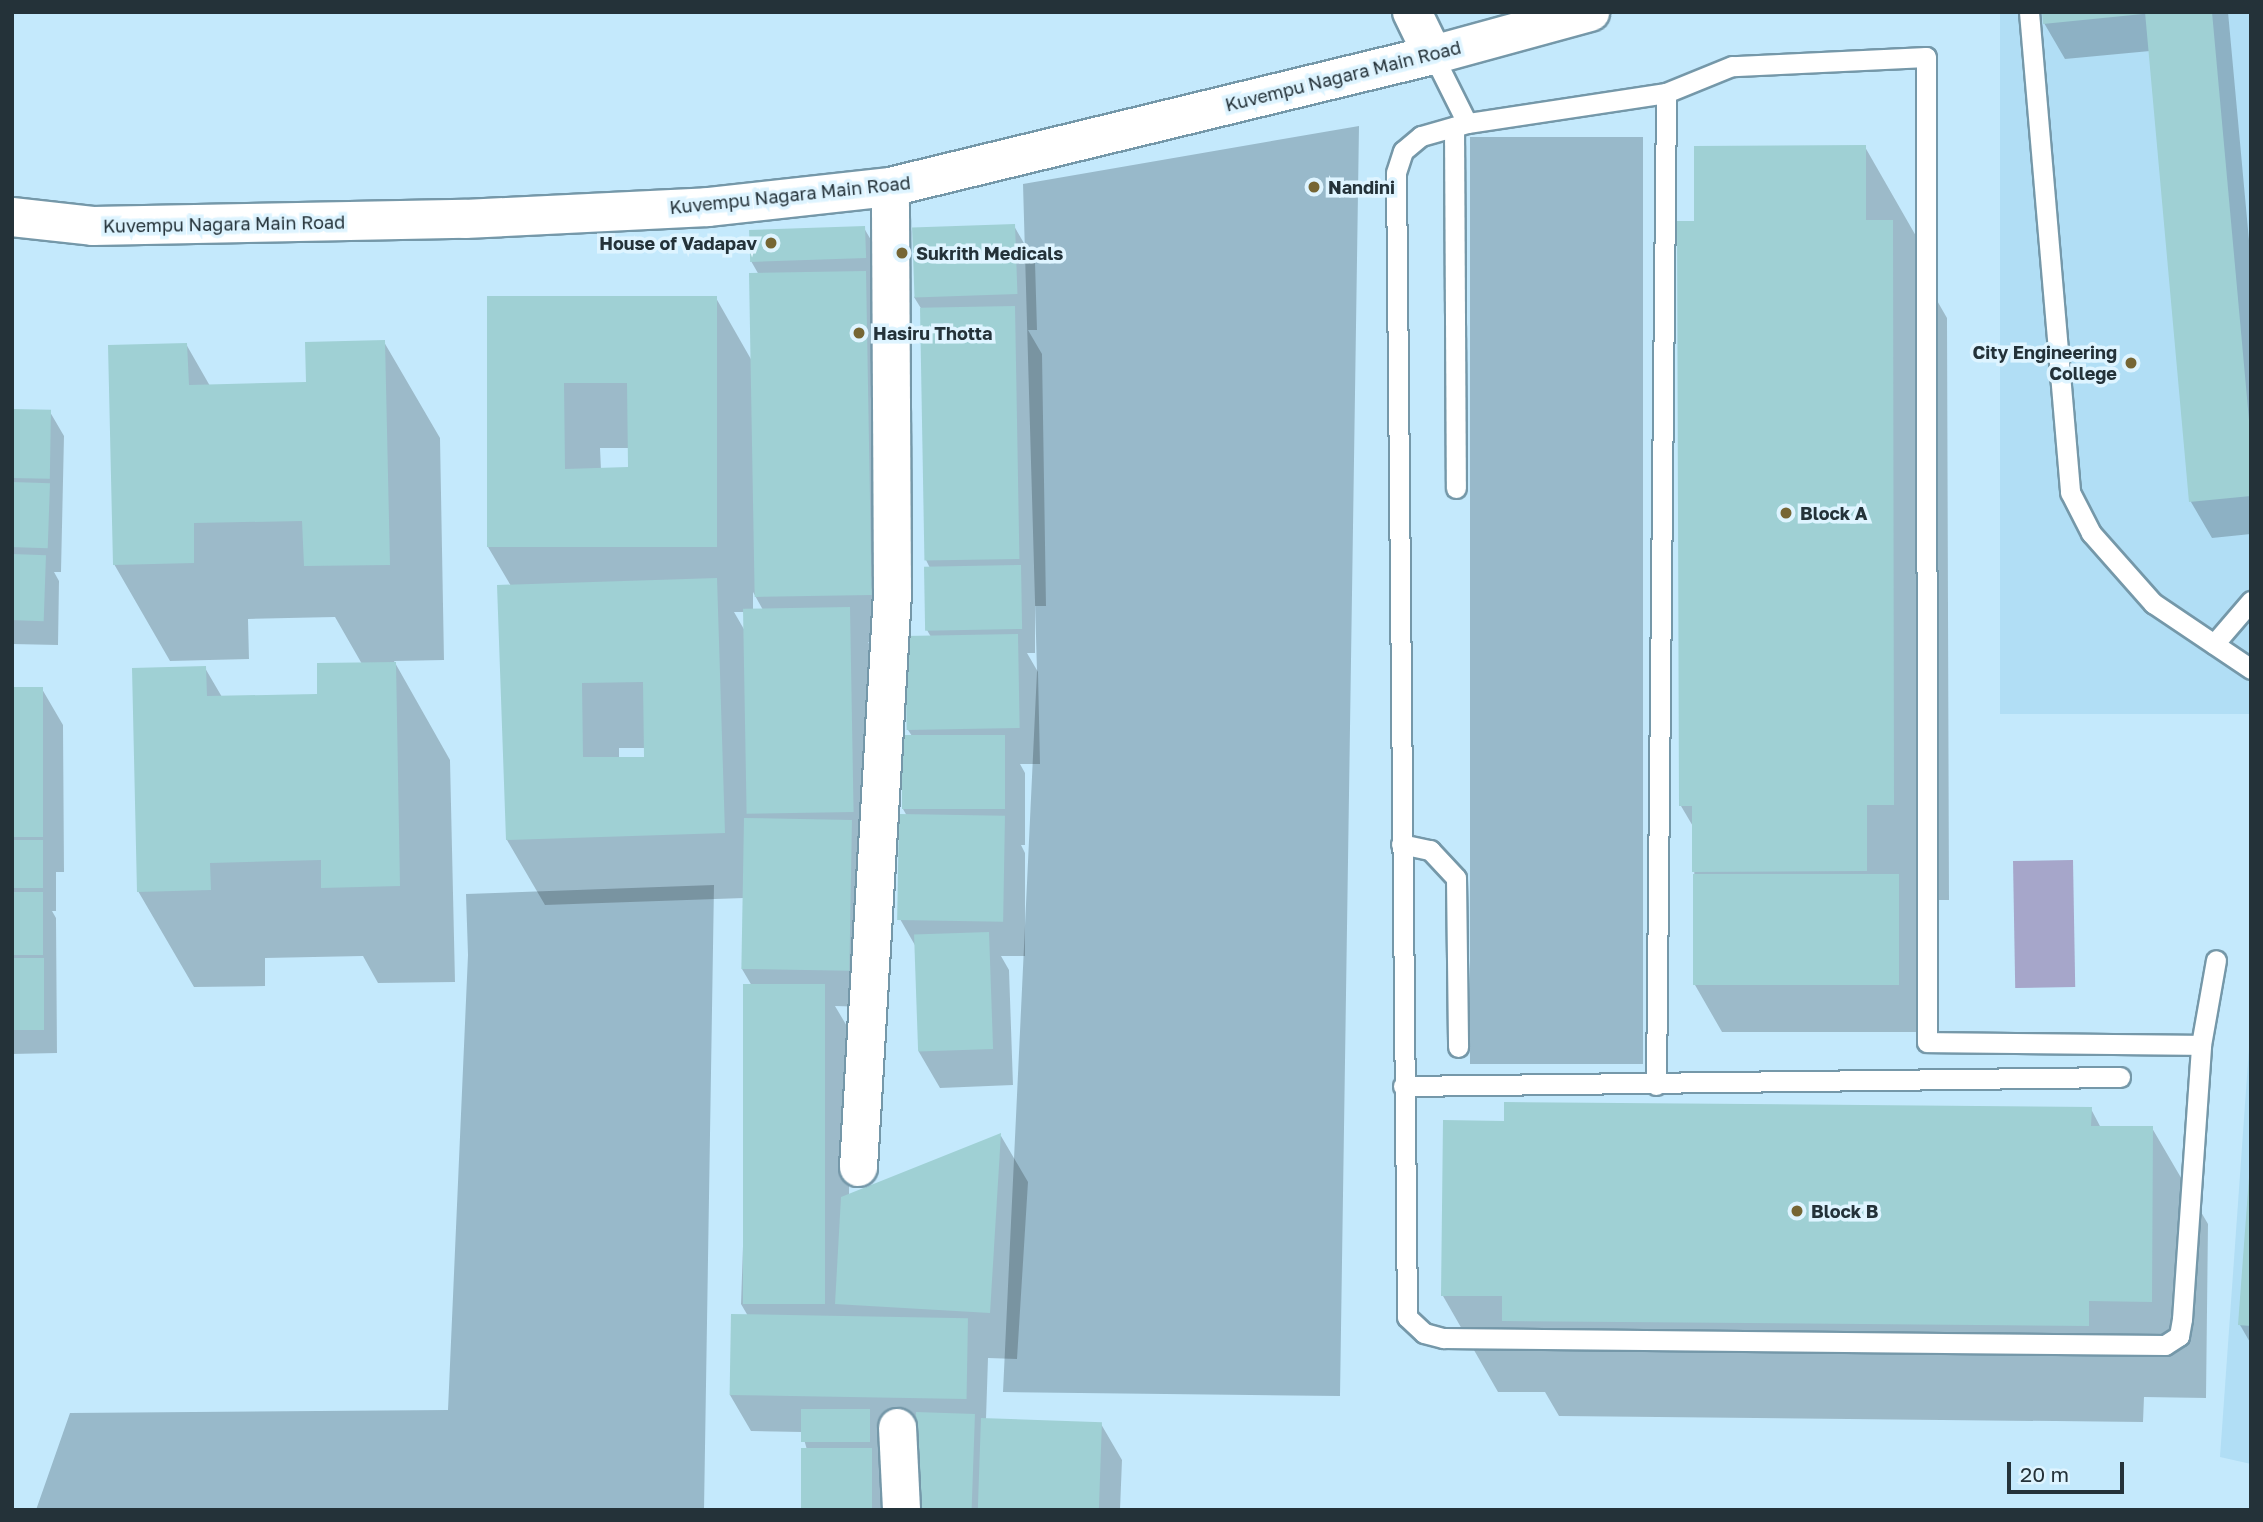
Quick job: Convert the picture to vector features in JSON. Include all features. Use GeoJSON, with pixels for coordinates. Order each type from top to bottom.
{"type":"FeatureCollection","features":[{"type":"Feature","properties":{"kind":"street"},"geometry":{"type":"LineString","coordinates":[[1412,12],[1433,55]]}},
{"type":"Feature","properties":{"kind":"street","name":"Kuvempu Nagara Main Road"},"geometry":{"type":"LineString","coordinates":[[12,217],[93,226],[466,219],[708,207],[890,187],[1433,55],[1590,12]]}},
{"type":"Feature","properties":{"kind":"street"},"geometry":{"type":"LineString","coordinates":[[858,1167],[892,593],[890,187]]}},
{"type":"Feature","properties":{"kind":"street"},"geometry":{"type":"LineString","coordinates":[[897,1427],[901,1510]]}},
{"type":"Feature","properties":{"kind":"lane"},"geometry":{"type":"LineString","coordinates":[[2029,12],[2070,492],[2091,533],[2153,603],[2251,669]]}},
{"type":"Feature","properties":{"kind":"lane"},"geometry":{"type":"LineString","coordinates":[[1433,55],[1461,125],[1455,488]]}},
{"type":"Feature","properties":{"kind":"lane"},"geometry":{"type":"LineString","coordinates":[[2201,1045],[1927,1042],[1926,57],[1732,66],[1666,93],[1461,125],[1421,136],[1403,151],[1396,173],[1407,1317],[1424,1333],[1443,1338],[2165,1345],[2179,1336],[2182,1319],[2201,1045],[2216,960]]}},
{"type":"Feature","properties":{"kind":"lane"},"geometry":{"type":"LineString","coordinates":[[1656,1085],[1666,93]]}},
{"type":"Feature","properties":{"kind":"lane"},"geometry":{"type":"LineString","coordinates":[[2214,644],[2251,601]]}},
{"type":"Feature","properties":{"kind":"lane"},"geometry":{"type":"LineString","coordinates":[[1401,844],[1430,850],[1456,878],[1458,1047]]}},
{"type":"Feature","properties":{"kind":"lane"},"geometry":{"type":"LineString","coordinates":[[1403,1086],[1656,1085],[2120,1077]]}},
{"type":"Feature","properties":{"kind":"shaded area","name":"City Engineering College"},"geometry":{"type":"Polygon","coordinates":[[[2000,12],[2251,12],[2251,714],[2000,714],[2000,12]]]}},
{"type":"Feature","properties":{"kind":"shaded area"},"geometry":{"type":"Polygon","coordinates":[[[1359,126],[1340,1396],[1003,1392],[1037,671],[1023,184],[1359,126]]]}},
{"type":"Feature","properties":{"kind":"shaded area"},"geometry":{"type":"Polygon","coordinates":[[[1470,137],[1643,137],[1643,1064],[1470,1064],[1470,137]]]}},
{"type":"Feature","properties":{"kind":"shaded area"},"geometry":{"type":"Polygon","coordinates":[[[2073,860],[2075,987],[2015,988],[2013,861],[2073,860]]]}},
{"type":"Feature","properties":{"kind":"shaded area"},"geometry":{"type":"Polygon","coordinates":[[[714,885],[704,1510],[36,1510],[70,1413],[448,1410],[468,955],[466,894],[714,885]]]}},
{"type":"Feature","properties":{"kind":"shaded area"},"geometry":{"type":"Polygon","coordinates":[[[2251,1020],[2251,1464],[2220,1457],[2251,1020]]]}},
{"type":"Feature","properties":{"kind":"building"},"geometry":{"type":"Polygon","coordinates":[[[2042,12],[2143,12],[2143,14],[2043,24],[2042,12]]]}},
{"type":"Feature","properties":{"kind":"building"},"geometry":{"type":"Polygon","coordinates":[[[2145,12],[2212,12],[2251,442],[2251,496],[2189,502],[2145,12]]]}},
{"type":"Feature","properties":{"kind":"building","name":"Block A"},"geometry":{"type":"Polygon","coordinates":[[[1866,145],[1866,220],[1893,220],[1894,805],[1867,805],[1867,871],[1692,872],[1692,806],[1679,806],[1677,221],[1694,221],[1694,146],[1866,145]]]}},
{"type":"Feature","properties":{"kind":"building"},"geometry":{"type":"Polygon","coordinates":[[[1015,224],[1017,294],[915,298],[912,228],[1015,224]]]}},
{"type":"Feature","properties":{"kind":"building"},"geometry":{"type":"Polygon","coordinates":[[[865,226],[866,258],[750,262],[749,230],[865,226]]]}},
{"type":"Feature","properties":{"kind":"building"},"geometry":{"type":"Polygon","coordinates":[[[866,271],[872,595],[755,597],[749,273],[866,271]]]}},
{"type":"Feature","properties":{"kind":"building"},"geometry":{"type":"Polygon","coordinates":[[[487,296],[717,296],[717,547],[487,547],[487,296]],[[564,383],[565,469],[628,467],[627,383],[564,383]]]}},
{"type":"Feature","properties":{"kind":"building"},"geometry":{"type":"Polygon","coordinates":[[[1015,306],[1019,559],[924,561],[920,308],[1015,306]]]}},
{"type":"Feature","properties":{"kind":"building"},"geometry":{"type":"Polygon","coordinates":[[[385,340],[390,565],[304,566],[302,521],[194,523],[194,563],[113,565],[108,345],[187,343],[189,385],[306,382],[305,342],[385,340]]]}},
{"type":"Feature","properties":{"kind":"building"},"geometry":{"type":"Polygon","coordinates":[[[12,409],[51,410],[50,479],[12,478],[12,409]]]}},
{"type":"Feature","properties":{"kind":"building"},"geometry":{"type":"Polygon","coordinates":[[[12,482],[50,483],[48,548],[12,547],[12,482]]]}},
{"type":"Feature","properties":{"kind":"building"},"geometry":{"type":"Polygon","coordinates":[[[12,554],[46,555],[44,621],[12,620],[12,554]]]}},
{"type":"Feature","properties":{"kind":"building"},"geometry":{"type":"Polygon","coordinates":[[[1021,565],[1022,629],[925,631],[924,567],[1021,565]]]}},
{"type":"Feature","properties":{"kind":"building"},"geometry":{"type":"Polygon","coordinates":[[[717,578],[725,833],[506,840],[497,585],[717,578]],[[643,682],[582,683],[583,757],[644,757],[643,682]]]}},
{"type":"Feature","properties":{"kind":"building"},"geometry":{"type":"Polygon","coordinates":[[[850,607],[854,812],[747,814],[743,609],[850,607]]]}},
{"type":"Feature","properties":{"kind":"building"},"geometry":{"type":"Polygon","coordinates":[[[1018,634],[1020,728],[907,730],[905,636],[1018,634]]]}},
{"type":"Feature","properties":{"kind":"building"},"geometry":{"type":"Polygon","coordinates":[[[396,662],[400,886],[321,888],[321,860],[210,863],[211,890],[137,892],[132,668],[206,666],[207,696],[317,694],[317,663],[396,662]]]}},
{"type":"Feature","properties":{"kind":"building"},"geometry":{"type":"Polygon","coordinates":[[[12,687],[43,687],[43,837],[12,837],[12,687]]]}},
{"type":"Feature","properties":{"kind":"building"},"geometry":{"type":"Polygon","coordinates":[[[902,735],[1005,735],[1005,809],[902,809],[902,735]]]}},
{"type":"Feature","properties":{"kind":"building"},"geometry":{"type":"Polygon","coordinates":[[[899,814],[1005,816],[1003,922],[897,920],[899,814]]]}},
{"type":"Feature","properties":{"kind":"building"},"geometry":{"type":"Polygon","coordinates":[[[744,818],[852,820],[849,971],[741,969],[744,818]]]}},
{"type":"Feature","properties":{"kind":"building"},"geometry":{"type":"Polygon","coordinates":[[[12,840],[43,840],[43,888],[12,888],[12,840]]]}},
{"type":"Feature","properties":{"kind":"building"},"geometry":{"type":"Polygon","coordinates":[[[1693,874],[1899,874],[1899,985],[1693,985],[1693,874]]]}},
{"type":"Feature","properties":{"kind":"building"},"geometry":{"type":"Polygon","coordinates":[[[12,892],[43,892],[43,955],[12,955],[12,892]]]}},
{"type":"Feature","properties":{"kind":"building"},"geometry":{"type":"Polygon","coordinates":[[[989,932],[993,1049],[918,1052],[914,935],[989,932]]]}},
{"type":"Feature","properties":{"kind":"building"},"geometry":{"type":"Polygon","coordinates":[[[12,958],[44,958],[44,1030],[12,1030],[12,958]]]}},
{"type":"Feature","properties":{"kind":"building"},"geometry":{"type":"Polygon","coordinates":[[[743,984],[825,984],[825,1304],[743,1304],[743,984]]]}},
{"type":"Feature","properties":{"kind":"building","name":"Block B"},"geometry":{"type":"Polygon","coordinates":[[[1504,1102],[2092,1107],[2091,1126],[2153,1126],[2152,1302],[2089,1301],[2089,1326],[1502,1321],[1502,1296],[1441,1296],[1443,1120],[1504,1121],[1504,1102]]]}},
{"type":"Feature","properties":{"kind":"building"},"geometry":{"type":"Polygon","coordinates":[[[1001,1133],[990,1313],[835,1304],[841,1197],[1001,1133]]]}},
{"type":"Feature","properties":{"kind":"building"},"geometry":{"type":"Polygon","coordinates":[[[2251,1177],[2251,1326],[2238,1325],[2251,1177]]]}},
{"type":"Feature","properties":{"kind":"building"},"geometry":{"type":"Polygon","coordinates":[[[731,1314],[968,1318],[967,1399],[730,1395],[731,1314]]]}},
{"type":"Feature","properties":{"kind":"building"},"geometry":{"type":"Polygon","coordinates":[[[801,1409],[870,1409],[870,1442],[801,1442],[801,1409]]]}},
{"type":"Feature","properties":{"kind":"building"},"geometry":{"type":"Polygon","coordinates":[[[916,1412],[975,1414],[972,1510],[913,1510],[916,1412]]]}},
{"type":"Feature","properties":{"kind":"building"},"geometry":{"type":"Polygon","coordinates":[[[981,1418],[1102,1422],[1099,1510],[978,1510],[981,1418]]]}},
{"type":"Feature","properties":{"kind":"building"},"geometry":{"type":"Polygon","coordinates":[[[801,1448],[872,1448],[872,1510],[801,1510],[801,1448]]]}},
{"type":"Feature","properties":{"kind":"place","name":"Nandini"},"geometry":{"type":"Point","coordinates":[1314,187]}},
{"type":"Feature","properties":{"kind":"place","name":"House of Vadapav"},"geometry":{"type":"Point","coordinates":[771,243]}},
{"type":"Feature","properties":{"kind":"place","name":"Sukrith Medicals"},"geometry":{"type":"Point","coordinates":[902,253]}},
{"type":"Feature","properties":{"kind":"place","name":"Hasiru Thotta"},"geometry":{"type":"Point","coordinates":[859,333]}},
{"type":"Feature","properties":{"kind":"place","name":"City Engineering College"},"geometry":{"type":"Point","coordinates":[2131,363]}},
{"type":"Feature","properties":{"kind":"place","name":"Block A"},"geometry":{"type":"Point","coordinates":[1786,513]}},
{"type":"Feature","properties":{"kind":"place","name":"Block B"},"geometry":{"type":"Point","coordinates":[1797,1211]}}]}
